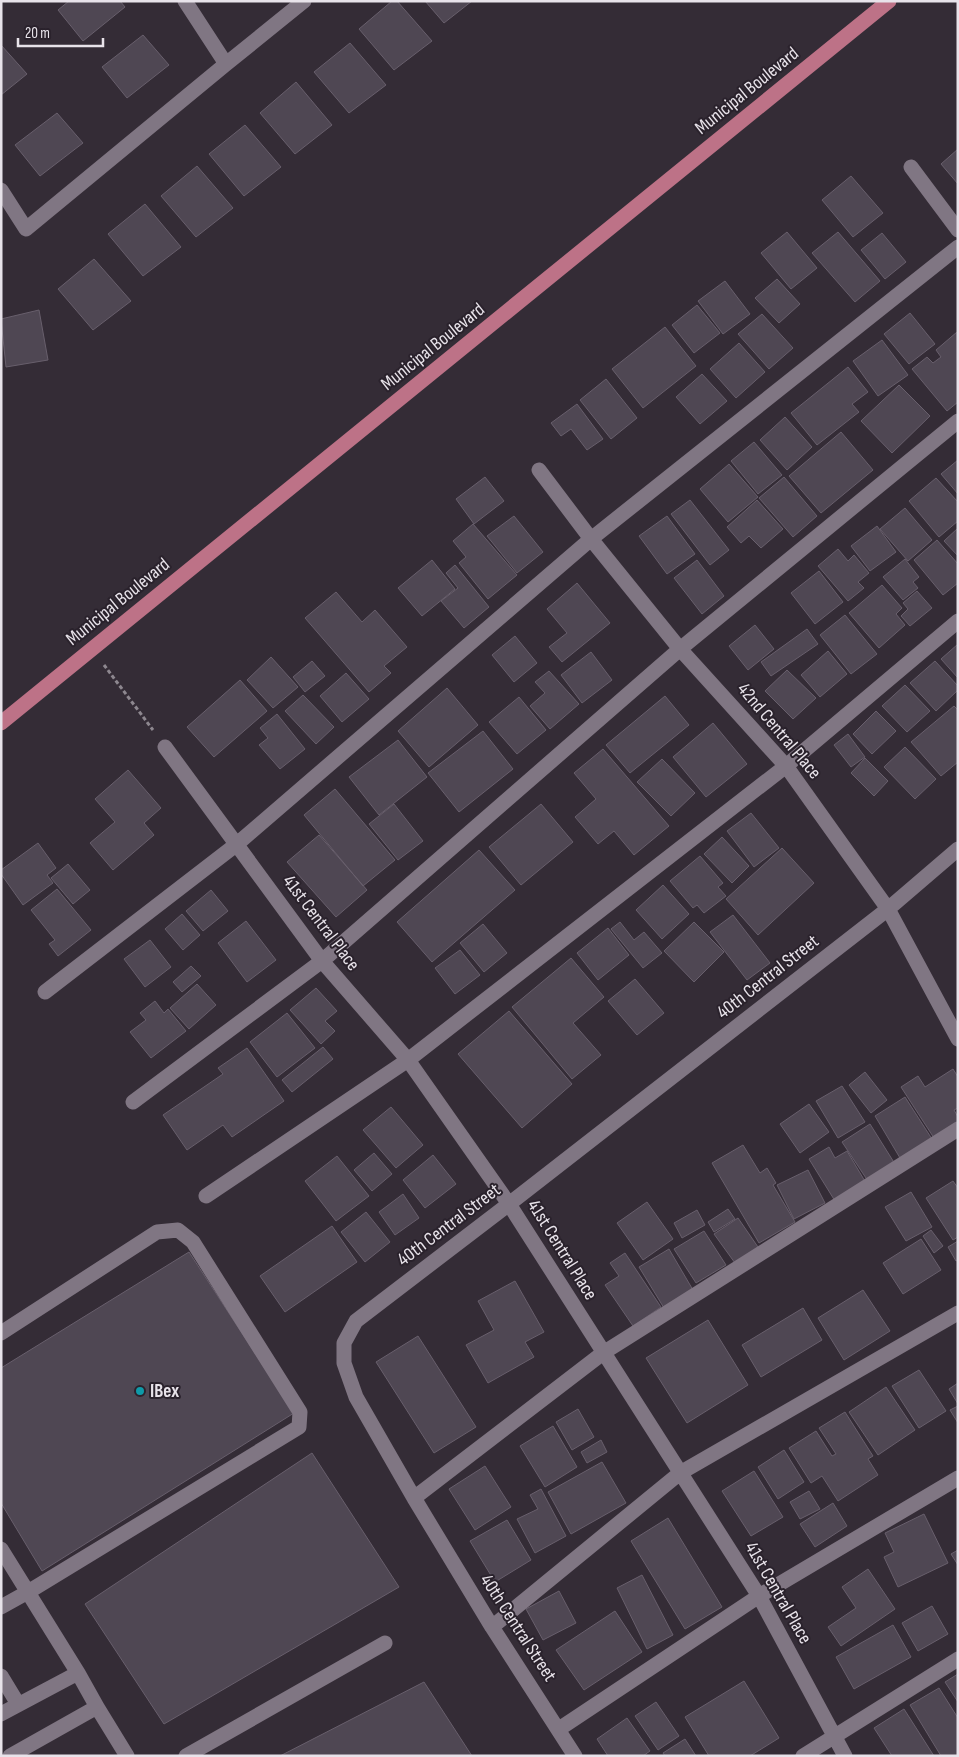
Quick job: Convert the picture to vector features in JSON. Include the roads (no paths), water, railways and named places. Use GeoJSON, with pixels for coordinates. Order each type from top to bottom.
{"type":"FeatureCollection","features":[{"type":"Feature","properties":{"kind":"main road","name":"Municipal Boulevard"},"geometry":{"type":"LineString","coordinates":[[1,723],[889,1]]}},
{"type":"Feature","properties":{"kind":"street"},"geometry":{"type":"LineString","coordinates":[[185,1],[226,64]]}},
{"type":"Feature","properties":{"kind":"street"},"geometry":{"type":"LineString","coordinates":[[1,190],[26,229],[304,1]]}},
{"type":"Feature","properties":{"kind":"street"},"geometry":{"type":"LineString","coordinates":[[911,168],[958,230]]}},
{"type":"Feature","properties":{"kind":"street"},"geometry":{"type":"LineString","coordinates":[[45,992],[237,844],[591,539],[958,247]]}},
{"type":"Feature","properties":{"kind":"street"},"geometry":{"type":"LineString","coordinates":[[133,1102],[322,961],[680,648],[958,421]]}},
{"type":"Feature","properties":{"kind":"street","name":"42nd Central Place"},"geometry":{"type":"LineString","coordinates":[[540,470],[591,539],[680,648],[786,766],[888,909],[958,1039]]}},
{"type":"Feature","properties":{"kind":"street"},"geometry":{"type":"LineString","coordinates":[[206,1196],[408,1060],[786,766],[958,621]]}},
{"type":"Feature","properties":{"kind":"street","name":"41st Central Place"},"geometry":{"type":"LineString","coordinates":[[166,747],[322,961],[408,1060],[509,1204],[759,1596],[844,1756]]}},
{"type":"Feature","properties":{"kind":"street","name":"40th Central Street"},"geometry":{"type":"LineString","coordinates":[[575,1756],[492,1627],[356,1397],[344,1362],[344,1343],[356,1321],[888,909],[958,849]]}},
{"type":"Feature","properties":{"kind":"street"},"geometry":{"type":"LineString","coordinates":[[414,1498],[603,1353],[958,1129]]}},
{"type":"Feature","properties":{"kind":"street"},"geometry":{"type":"LineString","coordinates":[[1,1333],[157,1232],[178,1230],[193,1242],[300,1412],[299,1427],[1,1607]]}},
{"type":"Feature","properties":{"kind":"street"},"geometry":{"type":"LineString","coordinates":[[492,1627],[680,1473],[958,1313]]}},
{"type":"Feature","properties":{"kind":"street"},"geometry":{"type":"LineString","coordinates":[[559,1729],[759,1596],[958,1478]]}},
{"type":"Feature","properties":{"kind":"street"},"geometry":{"type":"LineString","coordinates":[[1,1549],[127,1756]]}},
{"type":"Feature","properties":{"kind":"street"},"geometry":{"type":"LineString","coordinates":[[186,1756],[385,1643]]}},
{"type":"Feature","properties":{"kind":"street"},"geometry":{"type":"LineString","coordinates":[[803,1756],[958,1659]]}},
{"type":"Feature","properties":{"kind":"street"},"geometry":{"type":"LineString","coordinates":[[1,1714],[78,1674]]}},
{"type":"Feature","properties":{"kind":"street"},"geometry":{"type":"LineString","coordinates":[[1,1676],[18,1704]]}},
{"type":"Feature","properties":{"kind":"street"},"geometry":{"type":"LineString","coordinates":[[10,1756],[97,1707]]}},
{"type":"Feature","properties":{"kind":"place","name":"IBex"},"geometry":{"type":"Point","coordinates":[140,1391]}}]}
